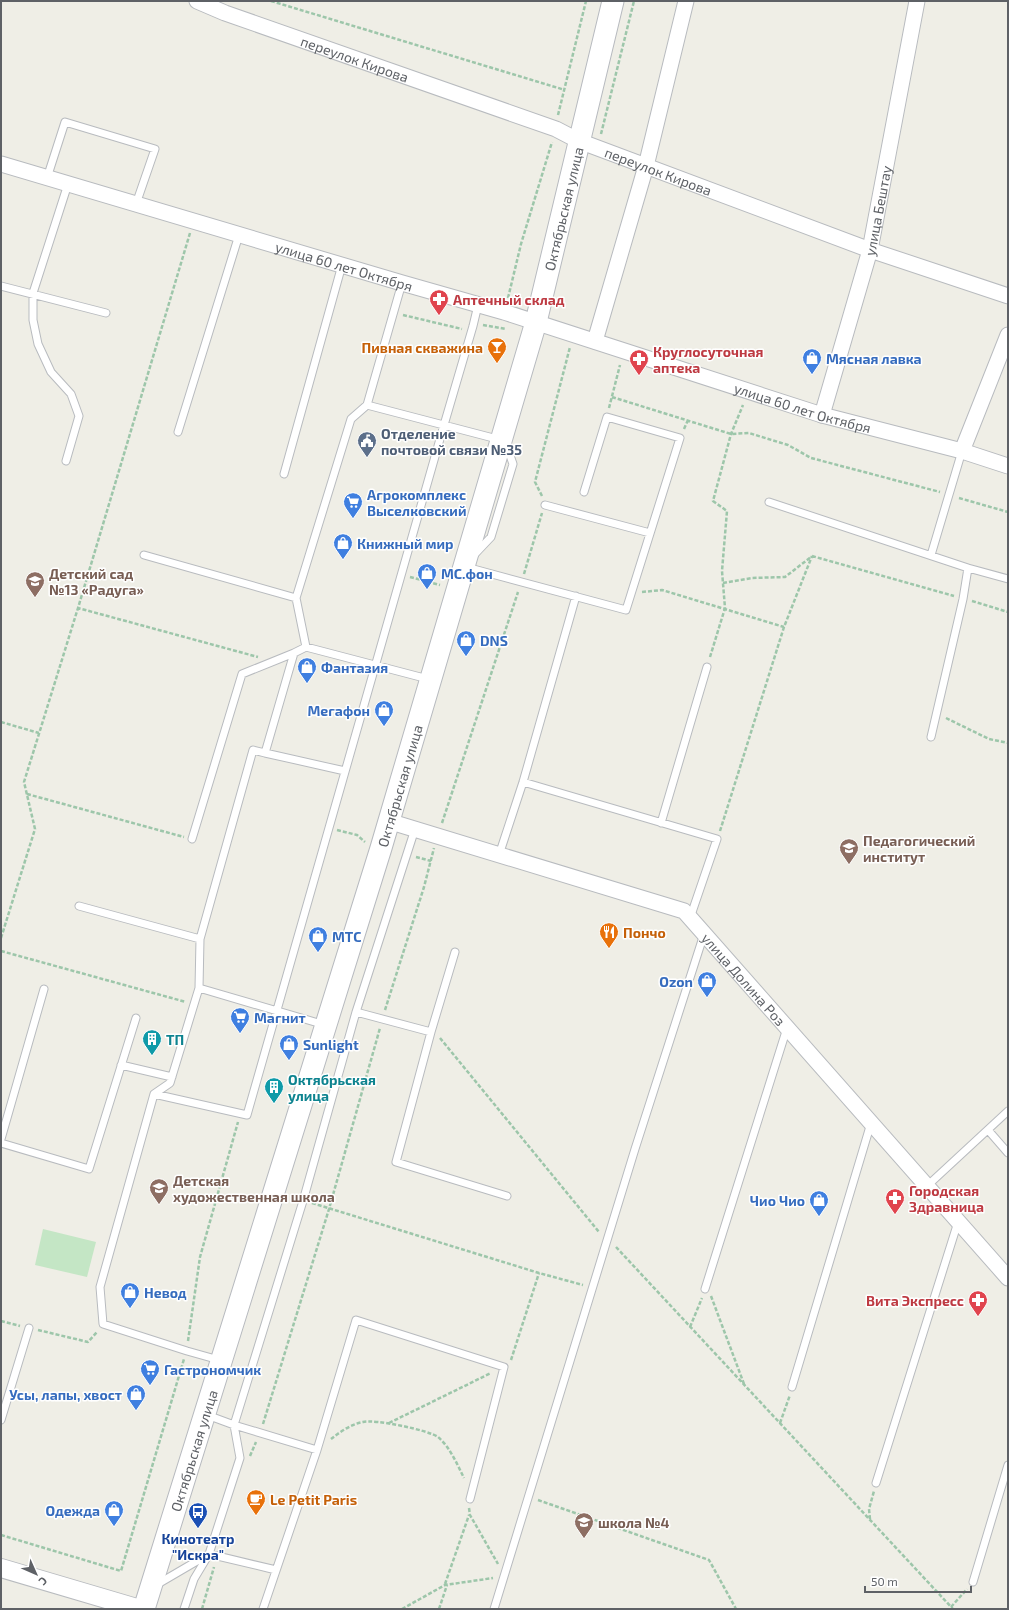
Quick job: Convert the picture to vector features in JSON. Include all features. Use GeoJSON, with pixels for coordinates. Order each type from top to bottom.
{"type":"FeatureCollection","features":[{"type":"Feature","properties":{"kind":"main road","name":"Октябрьская улица"},"geometry":{"type":"LineString","coordinates":[[144,1609],[388,821],[588,144],[613,1]]}},
{"type":"Feature","properties":{"kind":"street","name":"переулок Кирова"},"geometry":{"type":"LineString","coordinates":[[197,1],[225,13],[556,129],[588,144],[870,250],[1008,296]]}},
{"type":"Feature","properties":{"kind":"street"},"geometry":{"type":"LineString","coordinates":[[595,341],[646,166],[686,1]]}},
{"type":"Feature","properties":{"kind":"street","name":"улица Бештау"},"geometry":{"type":"LineString","coordinates":[[822,415],[870,250],[917,1]]}},
{"type":"Feature","properties":{"kind":"street","name":"улица 60 лет Октября"},"geometry":{"type":"LineString","coordinates":[[1,164],[504,312],[822,415],[962,451],[1008,466]]}},
{"type":"Feature","properties":{"kind":"street"},"geometry":{"type":"LineString","coordinates":[[962,451],[1008,335]]}},
{"type":"Feature","properties":{"kind":"street","name":"улица Долина Роз"},"geometry":{"type":"LineString","coordinates":[[388,821],[684,911],[1008,1278]]}},
{"type":"Feature","properties":{"kind":"street"},"geometry":{"type":"LineString","coordinates":[[1,1568],[140,1609]]}},
{"type":"Feature","properties":{"kind":"lane"},"geometry":{"type":"LineString","coordinates":[[46,178],[65,122],[72,124],[155,149],[136,204]]}},
{"type":"Feature","properties":{"kind":"lane"},"geometry":{"type":"LineString","coordinates":[[66,461],[79,416],[71,394],[51,372],[38,344],[33,320],[33,293],[68,184]]}},
{"type":"Feature","properties":{"kind":"lane"},"geometry":{"type":"LineString","coordinates":[[178,432],[239,235]]}},
{"type":"Feature","properties":{"kind":"lane"},"geometry":{"type":"LineString","coordinates":[[284,474],[342,265]]}},
{"type":"Feature","properties":{"kind":"lane"},"geometry":{"type":"LineString","coordinates":[[306,647],[296,598],[350,419],[367,404],[402,283]]}},
{"type":"Feature","properties":{"kind":"lane"},"geometry":{"type":"LineString","coordinates":[[1,286],[106,313]]}},
{"type":"Feature","properties":{"kind":"lane"},"geometry":{"type":"LineString","coordinates":[[154,1094],[247,1115],[444,425],[474,326],[478,305]]}},
{"type":"Feature","properties":{"kind":"lane"},"geometry":{"type":"LineString","coordinates":[[367,404],[444,425],[502,437]]}},
{"type":"Feature","properties":{"kind":"lane"},"geometry":{"type":"LineString","coordinates":[[464,566],[626,610],[680,438],[607,417],[584,492]]}},
{"type":"Feature","properties":{"kind":"lane"},"geometry":{"type":"LineString","coordinates":[[931,555],[962,451]]}},
{"type":"Feature","properties":{"kind":"lane"},"geometry":{"type":"LineString","coordinates":[[769,502],[968,568],[1008,579]]}},
{"type":"Feature","properties":{"kind":"lane"},"geometry":{"type":"LineString","coordinates":[[545,505],[650,532]]}},
{"type":"Feature","properties":{"kind":"lane"},"geometry":{"type":"LineString","coordinates":[[144,555],[296,598]]}},
{"type":"Feature","properties":{"kind":"lane"},"geometry":{"type":"LineString","coordinates":[[931,737],[963,599],[968,568]]}},
{"type":"Feature","properties":{"kind":"lane"},"geometry":{"type":"LineString","coordinates":[[499,855],[523,782],[576,596]]}},
{"type":"Feature","properties":{"kind":"lane"},"geometry":{"type":"LineString","coordinates":[[192,839],[242,674],[306,647],[430,680]]}},
{"type":"Feature","properties":{"kind":"lane"},"geometry":{"type":"LineString","coordinates":[[265,753],[294,653]]}},
{"type":"Feature","properties":{"kind":"lane"},"geometry":{"type":"LineString","coordinates":[[661,823],[707,667]]}},
{"type":"Feature","properties":{"kind":"lane"},"geometry":{"type":"LineString","coordinates":[[221,1360],[187,1351],[103,1324],[100,1286],[154,1094],[170,1083],[199,988],[200,939],[253,750],[345,771]]}},
{"type":"Feature","properties":{"kind":"lane"},"geometry":{"type":"LineString","coordinates":[[523,782],[717,839],[690,918]]}},
{"type":"Feature","properties":{"kind":"lane"},"geometry":{"type":"LineString","coordinates":[[184,1609],[194,1579],[209,1554],[240,1458],[234,1425],[302,1201],[356,1012],[415,829]]}},
{"type":"Feature","properties":{"kind":"lane"},"geometry":{"type":"LineString","coordinates":[[79,906],[200,939]]}},
{"type":"Feature","properties":{"kind":"lane"},"geometry":{"type":"LineString","coordinates":[[494,1609],[592,1288],[704,934]]}},
{"type":"Feature","properties":{"kind":"lane"},"geometry":{"type":"LineString","coordinates":[[455,952],[431,1032],[396,1162],[507,1196]]}},
{"type":"Feature","properties":{"kind":"lane"},"geometry":{"type":"LineString","coordinates":[[199,988],[325,1025]]}},
{"type":"Feature","properties":{"kind":"lane"},"geometry":{"type":"LineString","coordinates":[[1,1139],[44,989]]}},
{"type":"Feature","properties":{"kind":"lane"},"geometry":{"type":"LineString","coordinates":[[356,1012],[431,1032]]}},
{"type":"Feature","properties":{"kind":"lane"},"geometry":{"type":"LineString","coordinates":[[1,1143],[89,1169],[136,1018]]}},
{"type":"Feature","properties":{"kind":"lane"},"geometry":{"type":"LineString","coordinates":[[705,1288],[787,1028]]}},
{"type":"Feature","properties":{"kind":"lane"},"geometry":{"type":"LineString","coordinates":[[121,1065],[172,1077]]}},
{"type":"Feature","properties":{"kind":"lane"},"geometry":{"type":"LineString","coordinates":[[927,1186],[1008,1111]]}},
{"type":"Feature","properties":{"kind":"lane"},"geometry":{"type":"LineString","coordinates":[[792,1387],[871,1123]]}},
{"type":"Feature","properties":{"kind":"lane"},"geometry":{"type":"LineString","coordinates":[[988,1130],[1008,1153]]}},
{"type":"Feature","properties":{"kind":"lane"},"geometry":{"type":"LineString","coordinates":[[876,1483],[958,1221]]}},
{"type":"Feature","properties":{"kind":"lane"},"geometry":{"type":"LineString","coordinates":[[263,1609],[317,1450],[356,1320],[504,1367],[470,1499]]}},
{"type":"Feature","properties":{"kind":"lane"},"geometry":{"type":"LineString","coordinates":[[1,1420],[29,1328]]}},
{"type":"Feature","properties":{"kind":"lane"},"geometry":{"type":"LineString","coordinates":[[205,1414],[234,1425],[317,1450]]}},
{"type":"Feature","properties":{"kind":"lane"},"geometry":{"type":"LineString","coordinates":[[973,1582],[1008,1465]]}},
{"type":"Feature","properties":{"kind":"lane"},"geometry":{"type":"LineString","coordinates":[[151,1588],[209,1554],[276,1570]]}},
{"type":"Feature","properties":{"kind":"path"},"geometry":{"type":"LineString","coordinates":[[270,1],[565,90]]}},
{"type":"Feature","properties":{"kind":"path"},"geometry":{"type":"LineString","coordinates":[[500,328],[521,244],[556,129],[560,106],[586,1]]}},
{"type":"Feature","properties":{"kind":"path"},"geometry":{"type":"LineString","coordinates":[[588,144],[634,1]]}},
{"type":"Feature","properties":{"kind":"path"},"geometry":{"type":"LineString","coordinates":[[1,938],[35,829],[24,782],[78,608],[193,221]]}},
{"type":"Feature","properties":{"kind":"path"},"geometry":{"type":"LineString","coordinates":[[394,313],[468,330],[474,326]]}},
{"type":"Feature","properties":{"kind":"path"},"geometry":{"type":"LineString","coordinates":[[248,1460],[260,1433],[329,1209],[382,1019],[424,887],[437,836],[449,806],[546,502],[535,482],[574,334]]}},
{"type":"Feature","properties":{"kind":"path"},"geometry":{"type":"LineString","coordinates":[[623,350],[612,397],[732,434],[750,433],[788,445],[811,458],[1008,512]]}},
{"type":"Feature","properties":{"kind":"path"},"geometry":{"type":"LineString","coordinates":[[707,667],[725,608],[722,572],[727,511],[713,501],[732,434]]}},
{"type":"Feature","properties":{"kind":"path"},"geometry":{"type":"LineString","coordinates":[[723,584],[752,578],[785,577],[812,556]]}},
{"type":"Feature","properties":{"kind":"path"},"geometry":{"type":"LineString","coordinates":[[812,556],[1008,612]]}},
{"type":"Feature","properties":{"kind":"path"},"geometry":{"type":"LineString","coordinates":[[717,839],[784,627],[812,556]]}},
{"type":"Feature","properties":{"kind":"path"},"geometry":{"type":"LineString","coordinates":[[632,593],[662,590],[784,627]]}},
{"type":"Feature","properties":{"kind":"path"},"geometry":{"type":"LineString","coordinates":[[78,608],[274,661]]}},
{"type":"Feature","properties":{"kind":"path"},"geometry":{"type":"LineString","coordinates":[[937,713],[989,739],[1008,743]]}},
{"type":"Feature","properties":{"kind":"path"},"geometry":{"type":"LineString","coordinates":[[1,722],[40,733]]}},
{"type":"Feature","properties":{"kind":"path"},"geometry":{"type":"LineString","coordinates":[[27,794],[192,839]]}},
{"type":"Feature","properties":{"kind":"path"},"geometry":{"type":"LineString","coordinates":[[1,951],[194,1004]]}},
{"type":"Feature","properties":{"kind":"path"},"geometry":{"type":"LineString","coordinates":[[431,1032],[439,1037],[607,1241],[613,1245],[745,1385],[952,1608],[973,1582]]}},
{"type":"Feature","properties":{"kind":"path"},"geometry":{"type":"LineString","coordinates":[[302,1201],[592,1288]]}},
{"type":"Feature","properties":{"kind":"path"},"geometry":{"type":"LineString","coordinates":[[690,1327],[705,1288]]}},
{"type":"Feature","properties":{"kind":"path"},"geometry":{"type":"LineString","coordinates":[[705,1288],[712,1297],[745,1385]]}},
{"type":"Feature","properties":{"kind":"path"},"geometry":{"type":"LineString","coordinates":[[1,1321],[88,1342],[103,1324]]}},
{"type":"Feature","properties":{"kind":"path"},"geometry":{"type":"LineString","coordinates":[[1,1535],[121,1570],[187,1351]]}},
{"type":"Feature","properties":{"kind":"path"},"geometry":{"type":"LineString","coordinates":[[780,1423],[792,1391],[792,1387]]}},
{"type":"Feature","properties":{"kind":"path"},"geometry":{"type":"LineString","coordinates":[[317,1450],[345,1429],[364,1422],[389,1423],[437,1436],[450,1452],[467,1483],[470,1499],[470,1515],[439,1609]]}},
{"type":"Feature","properties":{"kind":"path"},"geometry":{"type":"LineString","coordinates":[[870,1520],[869,1509],[876,1483]]}},
{"type":"Feature","properties":{"kind":"path"},"geometry":{"type":"LineString","coordinates":[[528,1496],[709,1560],[736,1609]]}},
{"type":"Feature","properties":{"kind":"path"},"geometry":{"type":"LineString","coordinates":[[402,1609],[446,1585],[501,1577],[504,1575],[470,1515]]}},
{"type":"Feature","properties":{"kind":"path"},"geometry":{"type":"LineString","coordinates":[[202,1609],[218,1556]]}},
{"type":"Feature","properties":{"kind":"green space"},"geometry":{"type":"Polygon","coordinates":[[[43,1229],[96,1242],[87,1277],[35,1265],[43,1229]]]}},
{"type":"Feature","properties":{"kind":"place","name":"Аптечный склад"},"geometry":{"type":"Point","coordinates":[439,316]}},
{"type":"Feature","properties":{"kind":"place","name":"Пивная скважина"},"geometry":{"type":"Point","coordinates":[497,364]}},
{"type":"Feature","properties":{"kind":"place","name":"Мясная лавка"},"geometry":{"type":"Point","coordinates":[812,375]}},
{"type":"Feature","properties":{"kind":"place","name":"Круглосуточная аптека"},"geometry":{"type":"Point","coordinates":[639,376]}},
{"type":"Feature","properties":{"kind":"place","name":"Отделение почтовой связи №35"},"geometry":{"type":"Point","coordinates":[367,458]}},
{"type":"Feature","properties":{"kind":"place","name":"Агрокомплекс Выселковский"},"geometry":{"type":"Point","coordinates":[353,519]}},
{"type":"Feature","properties":{"kind":"place","name":"Книжный мир"},"geometry":{"type":"Point","coordinates":[343,560]}},
{"type":"Feature","properties":{"kind":"place","name":"МС.фон"},"geometry":{"type":"Point","coordinates":[427,590]}},
{"type":"Feature","properties":{"kind":"place","name":"Детский сад №13 «Радуга»"},"geometry":{"type":"Point","coordinates":[35,598]}},
{"type":"Feature","properties":{"kind":"place","name":"DNS"},"geometry":{"type":"Point","coordinates":[466,657]}},
{"type":"Feature","properties":{"kind":"place","name":"Фантазия"},"geometry":{"type":"Point","coordinates":[307,684]}},
{"type":"Feature","properties":{"kind":"place","name":"Мегафон"},"geometry":{"type":"Point","coordinates":[384,727]}},
{"type":"Feature","properties":{"kind":"place","name":"Педагогический институт"},"geometry":{"type":"Point","coordinates":[849,865]}},
{"type":"Feature","properties":{"kind":"place","name":"Пончо"},"geometry":{"type":"Point","coordinates":[609,949]}},
{"type":"Feature","properties":{"kind":"place","name":"МТС"},"geometry":{"type":"Point","coordinates":[318,953]}},
{"type":"Feature","properties":{"kind":"place","name":"Ozon"},"geometry":{"type":"Point","coordinates":[707,998]}},
{"type":"Feature","properties":{"kind":"place","name":"Магнит"},"geometry":{"type":"Point","coordinates":[240,1034]}},
{"type":"Feature","properties":{"kind":"place","name":"ТП"},"geometry":{"type":"Point","coordinates":[152,1056]}},
{"type":"Feature","properties":{"kind":"place","name":"Sunlight"},"geometry":{"type":"Point","coordinates":[289,1061]}},
{"type":"Feature","properties":{"kind":"place","name":"Октябрьская улица"},"geometry":{"type":"Point","coordinates":[274,1104]}},
{"type":"Feature","properties":{"kind":"place","name":"Детская художественная школа"},"geometry":{"type":"Point","coordinates":[159,1205]}},
{"type":"Feature","properties":{"kind":"place","name":"Городская Здравница"},"geometry":{"type":"Point","coordinates":[895,1215]}},
{"type":"Feature","properties":{"kind":"place","name":"Чио Чио"},"geometry":{"type":"Point","coordinates":[819,1217]}},
{"type":"Feature","properties":{"kind":"place","name":"Невод"},"geometry":{"type":"Point","coordinates":[130,1309]}},
{"type":"Feature","properties":{"kind":"place","name":"Вита Экспресс"},"geometry":{"type":"Point","coordinates":[978,1317]}},
{"type":"Feature","properties":{"kind":"place","name":"Гастрономчик"},"geometry":{"type":"Point","coordinates":[150,1386]}},
{"type":"Feature","properties":{"kind":"place","name":"Усы, лапы, хвост"},"geometry":{"type":"Point","coordinates":[136,1411]}},
{"type":"Feature","properties":{"kind":"place","name":"Le Petit Paris"},"geometry":{"type":"Point","coordinates":[256,1516]}},
{"type":"Feature","properties":{"kind":"place","name":"Одежда"},"geometry":{"type":"Point","coordinates":[114,1527]}},
{"type":"Feature","properties":{"kind":"place","name":"Кинотеатр \"Искра\""},"geometry":{"type":"Point","coordinates":[198,1529]}},
{"type":"Feature","properties":{"kind":"place","name":"школа №4"},"geometry":{"type":"Point","coordinates":[584,1539]}}]}
